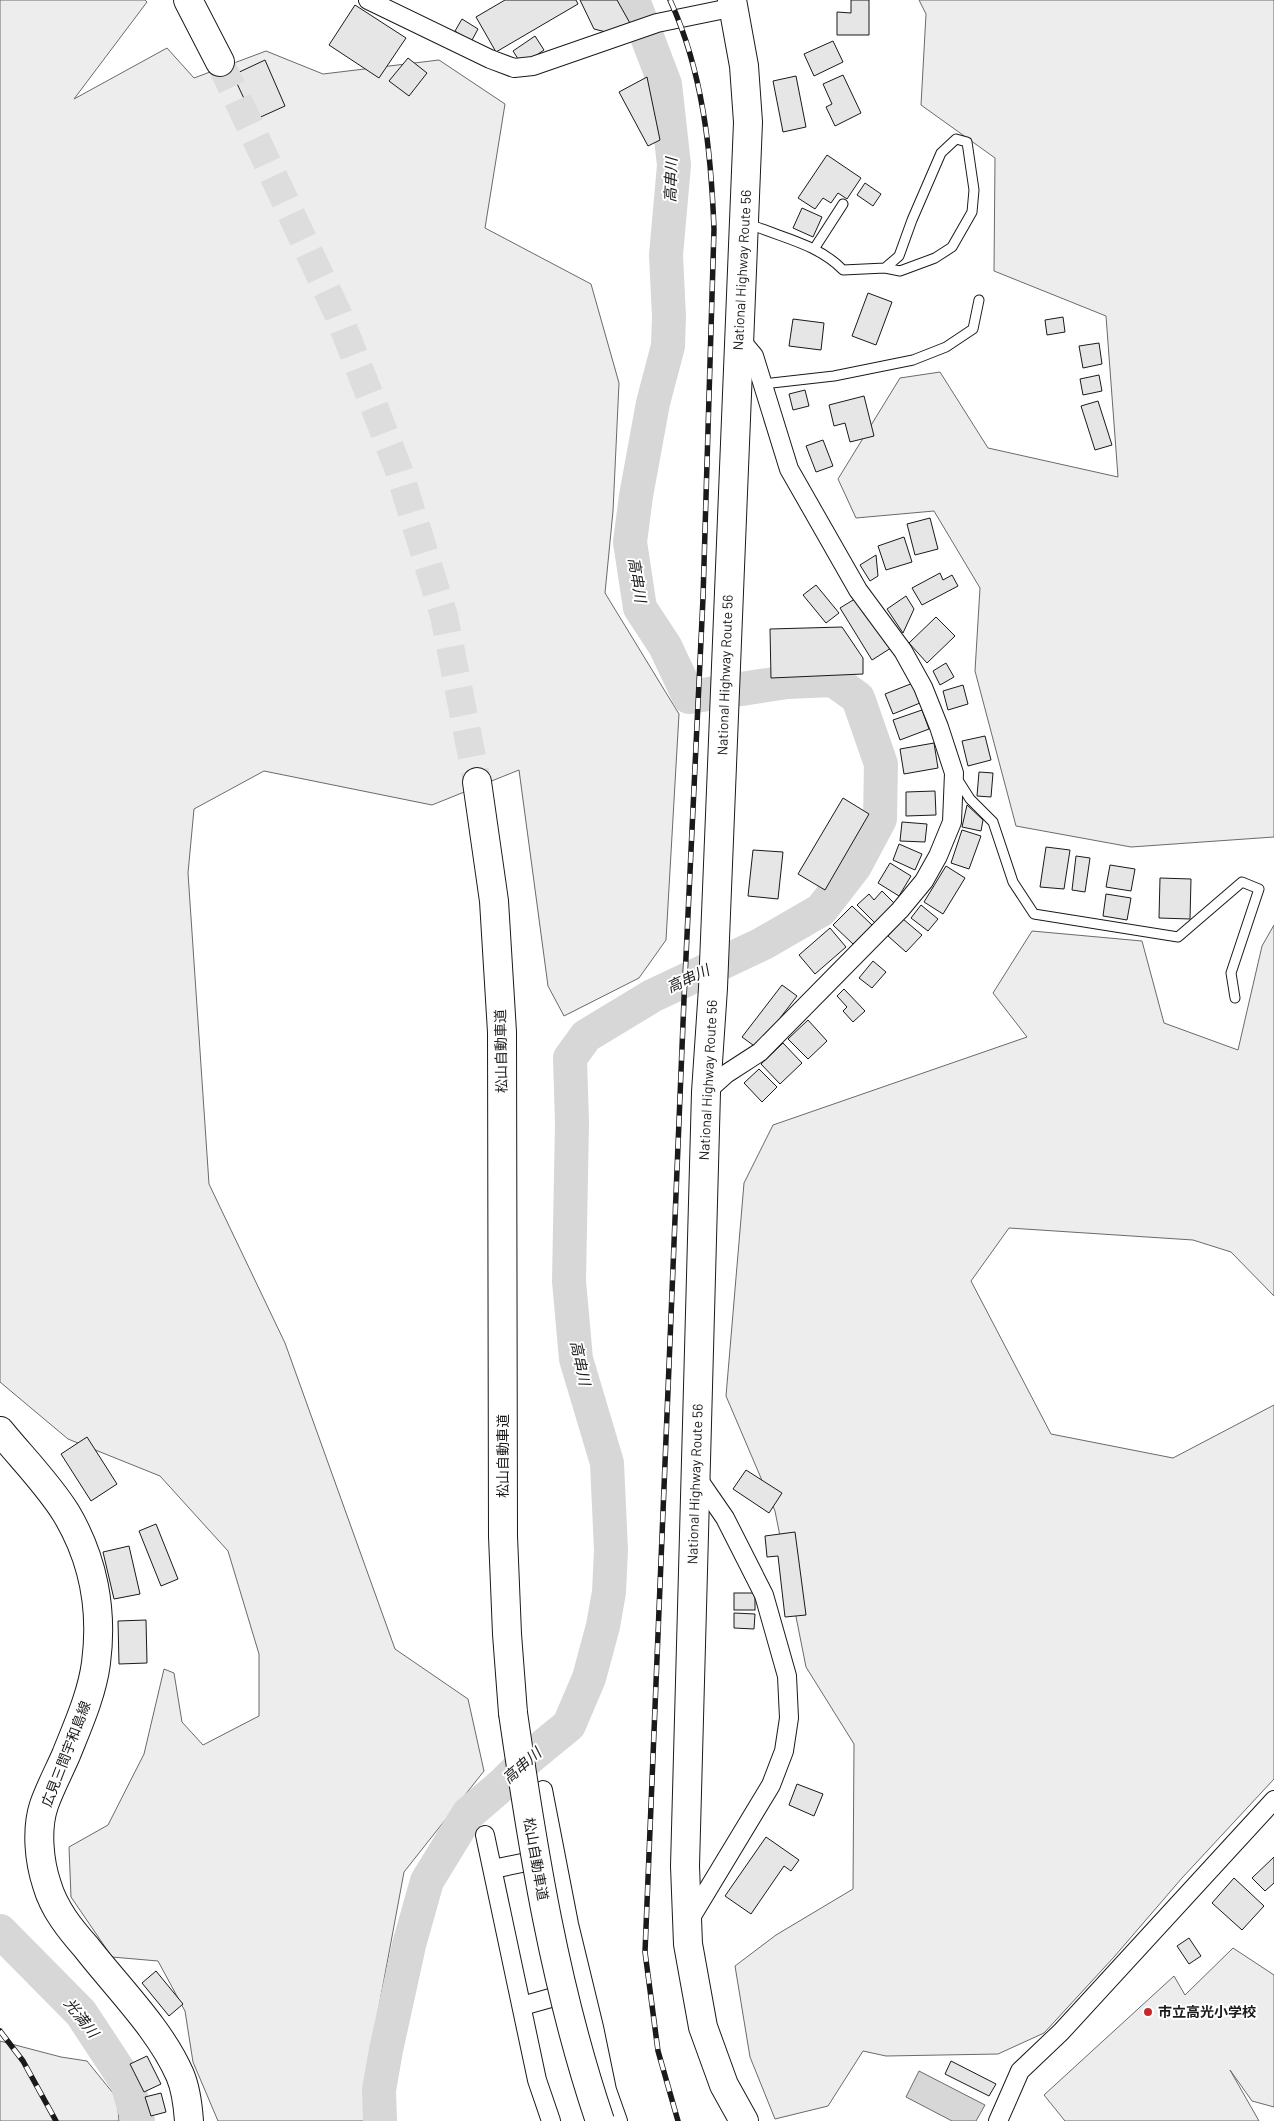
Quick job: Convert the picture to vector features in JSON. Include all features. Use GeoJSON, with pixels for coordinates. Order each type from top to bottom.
{"type":"FeatureCollection","features":[{"type":"Feature","properties":{"kind":"main road"},"geometry":{"type":"LineString","coordinates":[[188,0],[220,62]]}},
{"type":"Feature","properties":{"kind":"main road","name":"National Highway Route 56"},"geometry":{"type":"LineString","coordinates":[[734,4],[744,66],[748,122],[713,988],[706,1092],[685,1866],[688,1944],[703,2027],[724,2086],[744,2121]]}},
{"type":"Feature","properties":{"kind":"main road","name":"松山自動車道"},"geometry":{"type":"LineString","coordinates":[[477,782],[494,901],[502,1032],[503,1536],[507,1634],[513,1713],[530,1833],[546,1921],[567,2011],[600,2121]]}},
{"type":"Feature","properties":{"kind":"main road","name":"広見三間宇和島線"},"geometry":{"type":"LineString","coordinates":[[0,1431],[65,1512],[85,1554],[97,1597],[96,1663],[88,1697],[44,1806],[40,1831],[41,1856],[47,1885],[56,1908],[71,1930],[150,2027],[169,2055],[181,2077],[189,2121]]}},
{"type":"Feature","properties":{"kind":"street"},"geometry":{"type":"LineString","coordinates":[[368,0],[481,55],[514,68],[533,66],[657,23],[734,4]]}},
{"type":"Feature","properties":{"kind":"street"},"geometry":{"type":"LineString","coordinates":[[706,1092],[726,1074],[760,1052],[900,910],[924,881],[938,856],[952,822],[954,773],[923,687],[903,651],[858,590],[789,469],[754,356],[739,338]]}},
{"type":"Feature","properties":{"kind":"street"},"geometry":{"type":"LineString","coordinates":[[687,1924],[712,1887],[771,1785],[784,1752],[789,1718],[787,1676],[764,1595],[725,1518],[696,1476]]}},
{"type":"Feature","properties":{"kind":"street"},"geometry":{"type":"LineString","coordinates":[[543,1790],[555,1856],[584,1989],[607,2090],[618,2121]]}},
{"type":"Feature","properties":{"kind":"street"},"geometry":{"type":"LineString","coordinates":[[998,2121],[1020,2071],[1061,2032],[1274,1800]]}},
{"type":"Feature","properties":{"kind":"street"},"geometry":{"type":"LineString","coordinates":[[485,1834],[537,2080],[551,2121]]}},
{"type":"Feature","properties":{"kind":"street"},"geometry":{"type":"LineString","coordinates":[[493,1869],[555,1856]]}},
{"type":"Feature","properties":{"kind":"street"},"geometry":{"type":"LineString","coordinates":[[522,2006],[584,1989]]}},
{"type":"Feature","properties":{"kind":"lane"},"geometry":{"type":"LineString","coordinates":[[745,226],[758,227],[814,249],[832,258],[843,270],[886,268],[900,270],[935,258],[952,247],[972,212],[974,190],[967,142],[956,139],[941,153],[912,220],[900,256],[886,268]]}},
{"type":"Feature","properties":{"kind":"lane"},"geometry":{"type":"LineString","coordinates":[[814,249],[843,204]]}},
{"type":"Feature","properties":{"kind":"lane"},"geometry":{"type":"LineString","coordinates":[[763,384],[834,376],[913,360],[946,347],[973,329],[980,300]]}},
{"type":"Feature","properties":{"kind":"lane"},"geometry":{"type":"LineString","coordinates":[[954,773],[970,798],[993,822],[1013,882],[1034,914],[1178,936],[1242,882],[1259,889],[1231,973],[1235,998]]}},
{"type":"Feature","properties":{"kind":"shaded area"},"geometry":{"type":"Polygon","coordinates":[[[0,0],[145,0],[147,2],[74,99],[167,48],[194,78],[266,51],[323,74],[439,60],[505,104],[485,228],[591,284],[619,383],[613,511],[605,593],[679,714],[666,940],[639,978],[564,1016],[548,986],[519,770],[432,805],[264,771],[194,809],[188,873],[209,1184],[285,1343],[395,1649],[468,1699],[484,1771],[404,1872],[378,2012],[364,2121],[218,2121],[193,2062],[185,2011],[158,1961],[112,1957],[71,1897],[69,1847],[108,1825],[144,1754],[164,1669],[174,1673],[182,1722],[203,1745],[259,1716],[259,1654],[228,1551],[160,1476],[68,1439],[0,1382],[0,0]]]}},
{"type":"Feature","properties":{"kind":"shaded area"},"geometry":{"type":"Polygon","coordinates":[[[919,0],[1274,0],[1274,837],[1131,847],[1016,826],[975,671],[980,588],[934,511],[856,518],[838,479],[900,378],[940,372],[988,448],[1118,477],[1106,316],[994,271],[995,158],[921,105],[926,14],[919,0]]]}},
{"type":"Feature","properties":{"kind":"shaded area"},"geometry":{"type":"Polygon","coordinates":[[[1274,925],[1274,1296],[1231,1252],[1193,1240],[1009,1228],[971,1281],[1051,1434],[1173,1458],[1274,1405],[1274,1779],[1182,1878],[1114,1957],[1044,2033],[998,2054],[886,2056],[863,2051],[828,2106],[775,2119],[750,2057],[735,1966],[776,1935],[853,1889],[854,1744],[806,1667],[775,1511],[726,1396],[744,1183],[773,1125],[1027,1037],[993,993],[1032,931],[1142,941],[1164,1023],[1238,1050],[1262,946],[1274,925]]]}},
{"type":"Feature","properties":{"kind":"shaded area"},"geometry":{"type":"Polygon","coordinates":[[[1233,1948],[1274,1975],[1274,2107],[1252,2101],[1230,2070],[1259,2121],[1065,2121],[1044,2095],[1174,1976],[1185,1995],[1233,1948]]]}},
{"type":"Feature","properties":{"kind":"shaded area"},"geometry":{"type":"Polygon","coordinates":[[[0,2041],[61,2057],[87,2061],[117,2098],[119,2121],[0,2121],[0,2041]]]}},
{"type":"Feature","properties":{"kind":"shaded area"},"geometry":{"type":"Polygon","coordinates":[[[919,2071],[985,2105],[976,2121],[952,2121],[906,2097],[919,2071]]]}},
{"type":"Feature","properties":{"kind":"building"},"geometry":{"type":"Polygon","coordinates":[[[505,0],[576,0],[578,4],[496,52],[476,17],[505,0]]]}},
{"type":"Feature","properties":{"kind":"building"},"geometry":{"type":"Polygon","coordinates":[[[580,0],[617,0],[631,25],[614,34],[594,29],[580,0]]]}},
{"type":"Feature","properties":{"kind":"building"},"geometry":{"type":"Polygon","coordinates":[[[851,0],[869,0],[869,35],[837,35],[837,12],[851,13],[851,0]]]}},
{"type":"Feature","properties":{"kind":"building"},"geometry":{"type":"Polygon","coordinates":[[[355,5],[406,38],[379,78],[329,45],[355,5]]]}},
{"type":"Feature","properties":{"kind":"building"},"geometry":{"type":"Polygon","coordinates":[[[462,19],[478,29],[471,42],[455,31],[462,19]]]}},
{"type":"Feature","properties":{"kind":"building"},"geometry":{"type":"Polygon","coordinates":[[[535,36],[544,50],[522,65],[513,51],[535,36]]]}},
{"type":"Feature","properties":{"kind":"building"},"geometry":{"type":"Polygon","coordinates":[[[833,41],[843,62],[814,76],[804,54],[833,41]]]}},
{"type":"Feature","properties":{"kind":"building"},"geometry":{"type":"Polygon","coordinates":[[[408,58],[427,73],[409,96],[389,81],[408,58]]]}},
{"type":"Feature","properties":{"kind":"building"},"geometry":{"type":"Polygon","coordinates":[[[265,60],[285,106],[254,120],[233,75],[265,60]]]}},
{"type":"Feature","properties":{"kind":"building"},"geometry":{"type":"Polygon","coordinates":[[[843,75],[861,113],[835,126],[826,107],[832,104],[823,84],[843,75]]]}},
{"type":"Feature","properties":{"kind":"building"},"geometry":{"type":"Polygon","coordinates":[[[796,76],[806,127],[783,132],[773,81],[796,76]]]}},
{"type":"Feature","properties":{"kind":"building"},"geometry":{"type":"Polygon","coordinates":[[[647,77],[660,140],[648,146],[619,92],[647,77]]]}},
{"type":"Feature","properties":{"kind":"building"},"geometry":{"type":"Polygon","coordinates":[[[827,155],[861,178],[847,199],[838,193],[831,203],[823,198],[815,209],[798,198],[827,155]]]}},
{"type":"Feature","properties":{"kind":"building"},"geometry":{"type":"Polygon","coordinates":[[[865,183],[881,194],[873,206],[857,195],[865,183]]]}},
{"type":"Feature","properties":{"kind":"building"},"geometry":{"type":"Polygon","coordinates":[[[802,208],[822,217],[813,237],[793,228],[802,208]]]}},
{"type":"Feature","properties":{"kind":"building"},"geometry":{"type":"Polygon","coordinates":[[[868,293],[892,302],[876,345],[852,336],[868,293]]]}},
{"type":"Feature","properties":{"kind":"building"},"geometry":{"type":"Polygon","coordinates":[[[1063,317],[1065,332],[1047,335],[1045,320],[1063,317]]]}},
{"type":"Feature","properties":{"kind":"building"},"geometry":{"type":"Polygon","coordinates":[[[793,319],[824,323],[821,350],[789,346],[793,319]]]}},
{"type":"Feature","properties":{"kind":"building"},"geometry":{"type":"Polygon","coordinates":[[[1099,343],[1102,364],[1083,368],[1079,346],[1099,343]]]}},
{"type":"Feature","properties":{"kind":"building"},"geometry":{"type":"Polygon","coordinates":[[[1099,375],[1102,391],[1083,395],[1080,379],[1099,375]]]}},
{"type":"Feature","properties":{"kind":"building"},"geometry":{"type":"Polygon","coordinates":[[[805,390],[809,406],[793,410],[789,394],[805,390]]]}},
{"type":"Feature","properties":{"kind":"building"},"geometry":{"type":"Polygon","coordinates":[[[864,396],[874,436],[850,442],[845,423],[834,426],[829,405],[864,396]]]}},
{"type":"Feature","properties":{"kind":"building"},"geometry":{"type":"Polygon","coordinates":[[[1098,401],[1112,445],[1095,450],[1081,406],[1098,401]]]}},
{"type":"Feature","properties":{"kind":"building"},"geometry":{"type":"Polygon","coordinates":[[[823,440],[833,466],[816,472],[806,446],[823,440]]]}},
{"type":"Feature","properties":{"kind":"building"},"geometry":{"type":"Polygon","coordinates":[[[930,518],[938,549],[915,555],[907,524],[930,518]]]}},
{"type":"Feature","properties":{"kind":"building"},"geometry":{"type":"Polygon","coordinates":[[[904,537],[912,562],[886,570],[878,546],[904,537]]]}},
{"type":"Feature","properties":{"kind":"building"},"geometry":{"type":"Polygon","coordinates":[[[876,555],[878,576],[870,581],[860,565],[876,555]]]}},
{"type":"Feature","properties":{"kind":"building"},"geometry":{"type":"Polygon","coordinates":[[[940,573],[943,580],[952,575],[958,586],[922,605],[912,588],[940,573]]]}},
{"type":"Feature","properties":{"kind":"building"},"geometry":{"type":"Polygon","coordinates":[[[816,585],[839,613],[826,623],[803,595],[816,585]]]}},
{"type":"Feature","properties":{"kind":"building"},"geometry":{"type":"Polygon","coordinates":[[[906,596],[914,609],[903,633],[887,609],[906,596]]]}},
{"type":"Feature","properties":{"kind":"building"},"geometry":{"type":"Polygon","coordinates":[[[858,597],[891,648],[872,660],[840,608],[858,597]]]}},
{"type":"Feature","properties":{"kind":"building"},"geometry":{"type":"Polygon","coordinates":[[[936,617],[955,636],[927,663],[909,643],[936,617]]]}},
{"type":"Feature","properties":{"kind":"building"},"geometry":{"type":"Polygon","coordinates":[[[842,627],[863,658],[863,674],[771,678],[770,629],[842,627]]]}},
{"type":"Feature","properties":{"kind":"building"},"geometry":{"type":"Polygon","coordinates":[[[946,663],[954,677],[940,685],[933,671],[946,663]]]}},
{"type":"Feature","properties":{"kind":"building"},"geometry":{"type":"Polygon","coordinates":[[[913,683],[920,703],[893,714],[885,694],[913,683]]]}},
{"type":"Feature","properties":{"kind":"building"},"geometry":{"type":"Polygon","coordinates":[[[963,685],[968,704],[948,710],[943,691],[963,685]]]}},
{"type":"Feature","properties":{"kind":"building"},"geometry":{"type":"Polygon","coordinates":[[[922,710],[929,729],[900,740],[893,720],[922,710]]]}},
{"type":"Feature","properties":{"kind":"building"},"geometry":{"type":"Polygon","coordinates":[[[985,736],[991,760],[968,766],[962,741],[985,736]]]}},
{"type":"Feature","properties":{"kind":"building"},"geometry":{"type":"Polygon","coordinates":[[[934,743],[938,768],[904,774],[900,749],[934,743]]]}},
{"type":"Feature","properties":{"kind":"building"},"geometry":{"type":"Polygon","coordinates":[[[979,772],[993,773],[991,797],[977,796],[979,772]]]}},
{"type":"Feature","properties":{"kind":"building"},"geometry":{"type":"Polygon","coordinates":[[[935,791],[936,815],[906,816],[906,792],[935,791]]]}},
{"type":"Feature","properties":{"kind":"building"},"geometry":{"type":"Polygon","coordinates":[[[843,798],[869,814],[825,890],[798,874],[843,798]]]}},
{"type":"Feature","properties":{"kind":"building"},"geometry":{"type":"Polygon","coordinates":[[[967,805],[983,820],[981,831],[962,827],[967,805]]]}},
{"type":"Feature","properties":{"kind":"building"},"geometry":{"type":"Polygon","coordinates":[[[902,822],[927,824],[925,842],[900,841],[902,822]]]}},
{"type":"Feature","properties":{"kind":"building"},"geometry":{"type":"Polygon","coordinates":[[[962,830],[981,836],[969,869],[951,863],[962,830]]]}},
{"type":"Feature","properties":{"kind":"building"},"geometry":{"type":"Polygon","coordinates":[[[899,844],[922,854],[915,870],[893,860],[899,844]]]}},
{"type":"Feature","properties":{"kind":"building"},"geometry":{"type":"Polygon","coordinates":[[[1046,847],[1070,850],[1064,889],[1040,887],[1046,847]]]}},
{"type":"Feature","properties":{"kind":"building"},"geometry":{"type":"Polygon","coordinates":[[[753,850],[783,852],[778,899],[748,896],[753,850]]]}},
{"type":"Feature","properties":{"kind":"building"},"geometry":{"type":"Polygon","coordinates":[[[1076,856],[1090,858],[1085,892],[1072,890],[1076,856]]]}},
{"type":"Feature","properties":{"kind":"building"},"geometry":{"type":"Polygon","coordinates":[[[890,863],[911,876],[899,896],[878,883],[890,863]]]}},
{"type":"Feature","properties":{"kind":"building"},"geometry":{"type":"Polygon","coordinates":[[[1110,865],[1135,869],[1131,891],[1106,887],[1110,865]]]}},
{"type":"Feature","properties":{"kind":"building"},"geometry":{"type":"Polygon","coordinates":[[[946,866],[965,878],[943,914],[924,902],[946,866]]]}},
{"type":"Feature","properties":{"kind":"building"},"geometry":{"type":"Polygon","coordinates":[[[1160,878],[1191,879],[1190,919],[1159,918],[1160,878]]]}},
{"type":"Feature","properties":{"kind":"building"},"geometry":{"type":"Polygon","coordinates":[[[882,891],[896,905],[877,925],[857,905],[869,894],[874,900],[882,891]]]}},
{"type":"Feature","properties":{"kind":"building"},"geometry":{"type":"Polygon","coordinates":[[[1106,894],[1131,898],[1127,920],[1103,916],[1106,894]]]}},
{"type":"Feature","properties":{"kind":"building"},"geometry":{"type":"Polygon","coordinates":[[[921,905],[938,919],[928,931],[911,918],[921,905]]]}},
{"type":"Feature","properties":{"kind":"building"},"geometry":{"type":"Polygon","coordinates":[[[852,906],[872,925],[853,944],[833,925],[852,906]]]}},
{"type":"Feature","properties":{"kind":"building"},"geometry":{"type":"Polygon","coordinates":[[[903,919],[922,935],[906,952],[888,936],[903,919]]]}},
{"type":"Feature","properties":{"kind":"building"},"geometry":{"type":"Polygon","coordinates":[[[830,928],[846,947],[815,974],[799,955],[830,928]]]}},
{"type":"Feature","properties":{"kind":"building"},"geometry":{"type":"Polygon","coordinates":[[[873,961],[886,972],[872,988],[859,978],[873,961]]]}},
{"type":"Feature","properties":{"kind":"building"},"geometry":{"type":"Polygon","coordinates":[[[782,985],[797,996],[757,1048],[742,1037],[782,985]]]}},
{"type":"Feature","properties":{"kind":"building"},"geometry":{"type":"Polygon","coordinates":[[[844,989],[865,1011],[853,1022],[843,1011],[847,1007],[837,996],[844,989]]]}},
{"type":"Feature","properties":{"kind":"building"},"geometry":{"type":"Polygon","coordinates":[[[808,1020],[827,1041],[808,1059],[788,1039],[808,1020]]]}},
{"type":"Feature","properties":{"kind":"building"},"geometry":{"type":"Polygon","coordinates":[[[783,1043],[802,1063],[780,1084],[761,1064],[783,1043]]]}},
{"type":"Feature","properties":{"kind":"building"},"geometry":{"type":"Polygon","coordinates":[[[759,1069],[777,1087],[762,1102],[744,1083],[759,1069]]]}},
{"type":"Feature","properties":{"kind":"building"},"geometry":{"type":"Polygon","coordinates":[[[87,1437],[117,1484],[91,1501],[61,1454],[87,1437]]]}},
{"type":"Feature","properties":{"kind":"building"},"geometry":{"type":"Polygon","coordinates":[[[746,1470],[782,1493],[769,1513],[733,1489],[746,1470]]]}},
{"type":"Feature","properties":{"kind":"building"},"geometry":{"type":"Polygon","coordinates":[[[156,1524],[178,1579],[161,1586],[139,1531],[156,1524]]]}},
{"type":"Feature","properties":{"kind":"building"},"geometry":{"type":"Polygon","coordinates":[[[795,1532],[806,1615],[785,1617],[778,1556],[767,1557],[765,1536],[795,1532]]]}},
{"type":"Feature","properties":{"kind":"building"},"geometry":{"type":"Polygon","coordinates":[[[129,1546],[140,1594],[114,1599],[103,1552],[129,1546]]]}},
{"type":"Feature","properties":{"kind":"building"},"geometry":{"type":"Polygon","coordinates":[[[734,1593],[755,1593],[755,1610],[734,1610],[734,1593]]]}},
{"type":"Feature","properties":{"kind":"building"},"geometry":{"type":"Polygon","coordinates":[[[734,1613],[755,1614],[754,1629],[734,1628],[734,1613]]]}},
{"type":"Feature","properties":{"kind":"building"},"geometry":{"type":"Polygon","coordinates":[[[146,1620],[147,1663],[119,1664],[118,1621],[146,1620]]]}},
{"type":"Feature","properties":{"kind":"building"},"geometry":{"type":"Polygon","coordinates":[[[797,1784],[823,1794],[814,1816],[789,1805],[797,1784]]]}},
{"type":"Feature","properties":{"kind":"building"},"geometry":{"type":"Polygon","coordinates":[[[766,1837],[799,1860],[791,1871],[784,1866],[751,1914],[725,1896],[766,1837]]]}},
{"type":"Feature","properties":{"kind":"building"},"geometry":{"type":"Polygon","coordinates":[[[1274,1857],[1274,1883],[1265,1891],[1252,1878],[1274,1857]]]}},
{"type":"Feature","properties":{"kind":"building"},"geometry":{"type":"Polygon","coordinates":[[[1234,1878],[1264,1906],[1242,1930],[1212,1903],[1234,1878]]]}},
{"type":"Feature","properties":{"kind":"building"},"geometry":{"type":"Polygon","coordinates":[[[1189,1938],[1201,1956],[1189,1964],[1177,1946],[1189,1938]]]}},
{"type":"Feature","properties":{"kind":"building"},"geometry":{"type":"Polygon","coordinates":[[[156,1971],[183,2004],[169,2016],[142,1983],[156,1971]]]}},
{"type":"Feature","properties":{"kind":"building"},"geometry":{"type":"Polygon","coordinates":[[[147,2056],[161,2084],[144,2092],[130,2064],[147,2056]]]}},
{"type":"Feature","properties":{"kind":"building"},"geometry":{"type":"Polygon","coordinates":[[[951,2061],[996,2084],[989,2096],[945,2074],[951,2061]]]}},
{"type":"Feature","properties":{"kind":"building"},"geometry":{"type":"Polygon","coordinates":[[[161,2093],[166,2112],[151,2116],[145,2097],[161,2093]]]}},
{"type":"Feature","properties":{"kind":"waterway","name":"高串川"},"geometry":{"type":"LineString","coordinates":[[380,2121],[379,2090],[386,2050],[409,1945],[427,1881],[468,1814],[503,1784],[530,1757],[569,1725],[589,1678],[603,1626],[609,1592],[611,1550],[607,1463],[576,1359],[569,1281],[572,1123],[570,1058],[586,1036],[652,996],[762,944],[821,910],[855,866],[880,819],[881,764],[858,698],[833,680],[787,682],[689,697],[665,646],[640,608],[630,542],[636,496],[653,403],[668,346],[669,317],[666,255],[674,165],[665,84],[633,0]]}},
{"type":"Feature","properties":{"kind":"waterway","name":"光満川"},"geometry":{"type":"LineString","coordinates":[[0,1931],[81,2013],[127,2083],[138,2121]]}},
{"type":"Feature","properties":{"kind":"tunnel"},"geometry":{"type":"LineString","coordinates":[[220,62],[338,314],[398,468],[444,616],[477,782]]}},
{"type":"Feature","properties":{"kind":"railway"},"geometry":{"type":"LineString","coordinates":[[670,0],[681,27],[698,84],[707,141],[714,229],[703,598],[684,999],[645,1952],[658,2051],[678,2121]]}},
{"type":"Feature","properties":{"kind":"railway"},"geometry":{"type":"LineString","coordinates":[[0,2031],[23,2061],[56,2121]]}},
{"type":"Feature","properties":{"kind":"place","name":"市立高光小学校"},"geometry":{"type":"Point","coordinates":[1148,2012]}}]}
